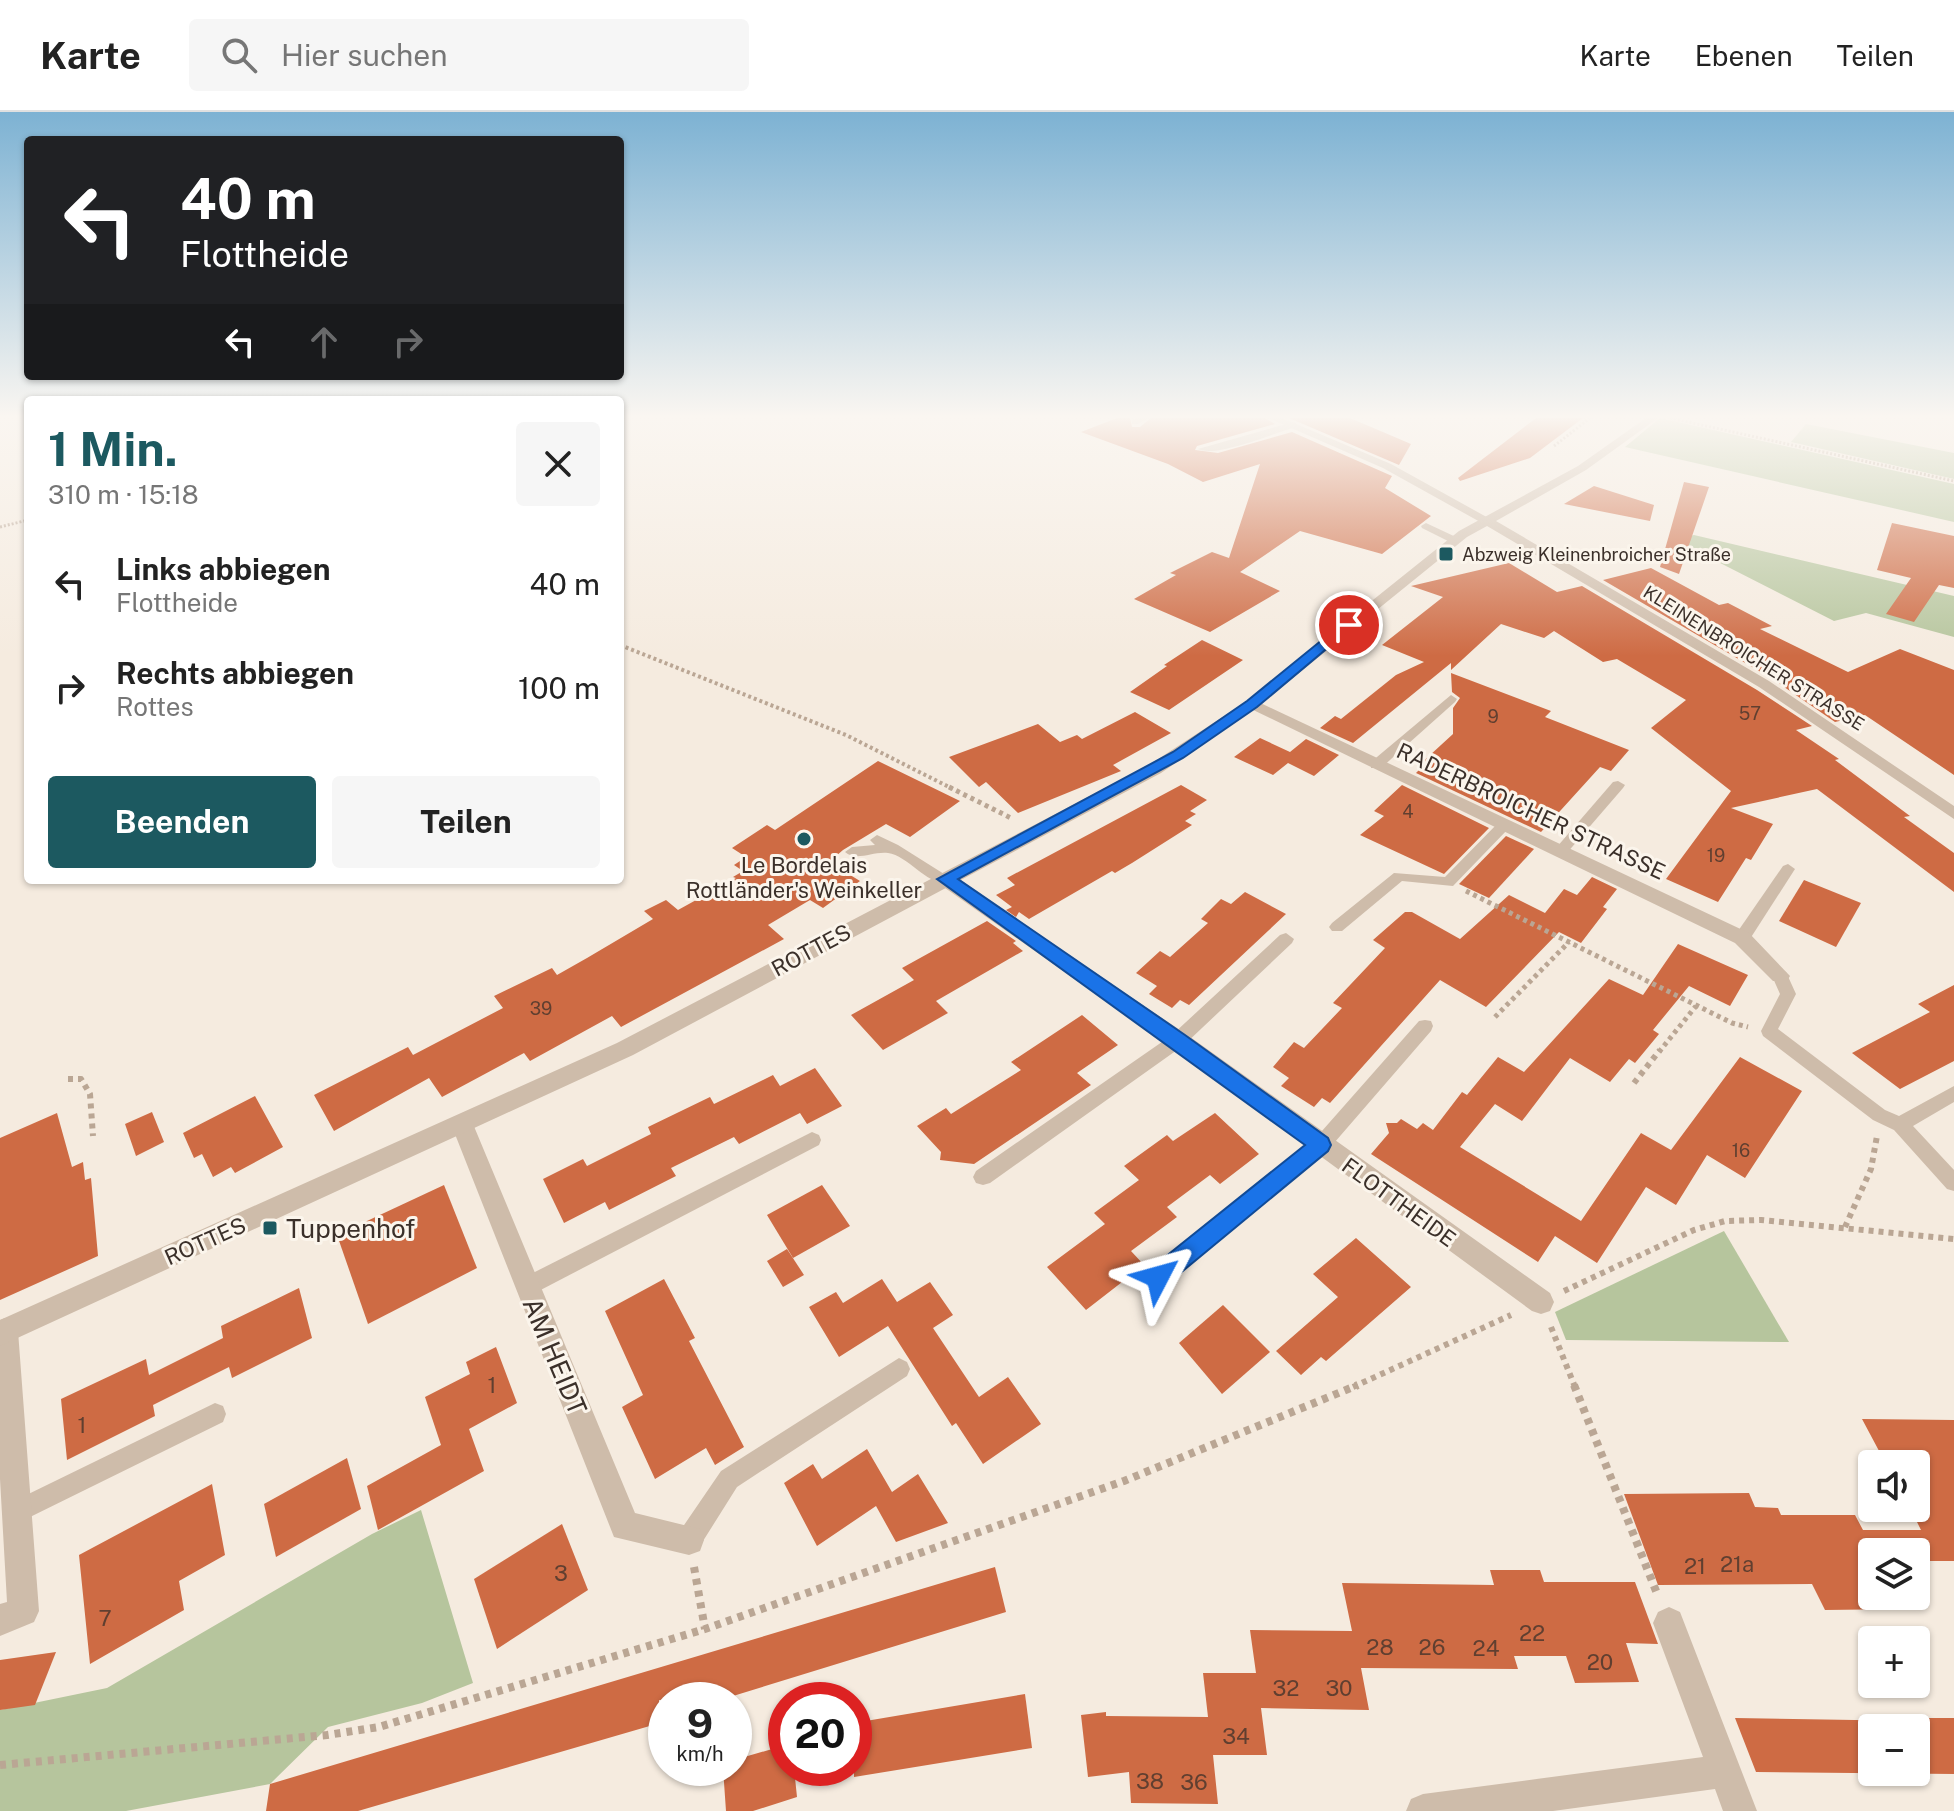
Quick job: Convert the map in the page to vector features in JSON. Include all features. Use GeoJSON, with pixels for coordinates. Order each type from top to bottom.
{"type":"FeatureCollection","features":[{"type":"Feature","properties":{"kind":"street"},"geometry":{"type":"LineString","coordinates":[[1444,497],[1486,520]]}},
{"type":"Feature","properties":{"kind":"street","name":"ROTTES"},"geometry":{"type":"LineString","coordinates":[[2,1332],[625,1049],[1178,755],[1252,704],[1454,540],[1528,497]]}},
{"type":"Feature","properties":{"kind":"street","name":"KLEINENBROICHER STRASSE"},"geometry":{"type":"LineString","coordinates":[[1486,520],[1784,696],[1954,814]]}},
{"type":"Feature","properties":{"kind":"street","name":"RADERBROICHER STRASSE"},"geometry":{"type":"LineString","coordinates":[[1252,704],[1742,938],[1780,976]]}},
{"type":"Feature","properties":{"kind":"street","name":"FLOTTHEIDE"},"geometry":{"type":"LineString","coordinates":[[945,879],[1178,1040],[1541,1302]]}},
{"type":"Feature","properties":{"kind":"street","name":"AM HEIDT"},"geometry":{"type":"LineString","coordinates":[[462,1124],[625,1526],[689,1540]]}},
{"type":"Feature","properties":{"kind":"street"},"geometry":{"type":"LineString","coordinates":[[0,1620],[23,1611],[18,1511],[2,1332]]}},
{"type":"Feature","properties":{"kind":"street"},"geometry":{"type":"LineString","coordinates":[[1669,1623],[1740,1811]]}},
{"type":"Feature","properties":{"kind":"street"},"geometry":{"type":"LineString","coordinates":[[1423,1811],[1723,1771]]}},
{"type":"Feature","properties":{"kind":"lane"},"geometry":{"type":"LineString","coordinates":[[1426,526],[1454,540]]}},
{"type":"Feature","properties":{"kind":"lane"},"geometry":{"type":"LineString","coordinates":[[1376,765],[1451,699]]}},
{"type":"Feature","properties":{"kind":"lane"},"geometry":{"type":"LineString","coordinates":[[1561,851],[1618,785]]}},
{"type":"Feature","properties":{"kind":"lane"},"geometry":{"type":"LineString","coordinates":[[1337,927],[1399,876],[1448,882],[1504,825]]}},
{"type":"Feature","properties":{"kind":"lane"},"geometry":{"type":"LineString","coordinates":[[877,840],[945,879]]}},
{"type":"Feature","properties":{"kind":"lane"},"geometry":{"type":"LineString","coordinates":[[852,852],[893,848]]}},
{"type":"Feature","properties":{"kind":"lane"},"geometry":{"type":"LineString","coordinates":[[1742,938],[1788,869]]}},
{"type":"Feature","properties":{"kind":"lane"},"geometry":{"type":"LineString","coordinates":[[983,1177],[1178,1040],[1286,939]]}},
{"type":"Feature","properties":{"kind":"lane"},"geometry":{"type":"LineString","coordinates":[[1780,976],[1788,994],[1769,1031],[1879,1115],[1900,1125],[1954,1183]]}},
{"type":"Feature","properties":{"kind":"lane"},"geometry":{"type":"LineString","coordinates":[[1158,1277],[1321,1145],[1425,1026]]}},
{"type":"Feature","properties":{"kind":"lane"},"geometry":{"type":"LineString","coordinates":[[1900,1125],[1954,1093]]}},
{"type":"Feature","properties":{"kind":"lane"},"geometry":{"type":"LineString","coordinates":[[526,1287],[812,1140]]}},
{"type":"Feature","properties":{"kind":"lane"},"geometry":{"type":"LineString","coordinates":[[689,1540],[729,1479],[899,1369]]}},
{"type":"Feature","properties":{"kind":"lane"},"geometry":{"type":"LineString","coordinates":[[18,1511],[215,1414]]}},
{"type":"Feature","properties":{"kind":"path"},"geometry":{"type":"LineString","coordinates":[[0,527],[24,521]]}},
{"type":"Feature","properties":{"kind":"path"},"geometry":{"type":"LineString","coordinates":[[624,647],[846,735],[1035,831]]}},
{"type":"Feature","properties":{"kind":"path"},"geometry":{"type":"LineString","coordinates":[[1448,882],[1732,1023],[1769,1031]]}},
{"type":"Feature","properties":{"kind":"path"},"geometry":{"type":"LineString","coordinates":[[1495,1017],[1569,942]]}},
{"type":"Feature","properties":{"kind":"path"},"geometry":{"type":"LineString","coordinates":[[1634,1083],[1696,1006]]}},
{"type":"Feature","properties":{"kind":"path"},"geometry":{"type":"LineString","coordinates":[[68,1079],[81,1079],[87,1085],[93,1136]]}},
{"type":"Feature","properties":{"kind":"path"},"geometry":{"type":"LineString","coordinates":[[1845,1227],[1871,1169],[1879,1115]]}},
{"type":"Feature","properties":{"kind":"path"},"geometry":{"type":"LineString","coordinates":[[0,1765],[327,1735],[379,1727],[705,1629],[1124,1481],[1365,1382],[1708,1224],[1751,1220],[1954,1239]]}},
{"type":"Feature","properties":{"kind":"path"},"geometry":{"type":"LineString","coordinates":[[1541,1302],[1669,1623]]}},
{"type":"Feature","properties":{"kind":"path"},"geometry":{"type":"LineString","coordinates":[[689,1540],[705,1629]]}},
{"type":"Feature","properties":{"kind":"green space"},"geometry":{"type":"Polygon","coordinates":[[[1846,497],[1954,497],[1954,522],[1846,497]]]}},
{"type":"Feature","properties":{"kind":"green space"},"geometry":{"type":"Polygon","coordinates":[[[1694,535],[1954,596],[1954,637],[1866,613],[1834,621],[1675,540],[1694,535]]]}},
{"type":"Feature","properties":{"kind":"green space"},"geometry":{"type":"Polygon","coordinates":[[[1724,1231],[1789,1342],[1566,1340],[1555,1312],[1724,1231]]]}},
{"type":"Feature","properties":{"kind":"green space"},"geometry":{"type":"Polygon","coordinates":[[[421,1510],[473,1683],[422,1703],[328,1727],[270,1784],[126,1811],[0,1811],[0,1710],[107,1688],[372,1534],[421,1510]]]}},
{"type":"Feature","properties":{"kind":"building"},"geometry":{"type":"Polygon","coordinates":[[[1249,497],[1400,497],[1431,516],[1382,554],[1300,531],[1240,572],[1280,591],[1210,632],[1134,599],[1176,575],[1170,573],[1212,552],[1229,558],[1249,497]]]}},
{"type":"Feature","properties":{"kind":"building"},"geometry":{"type":"Polygon","coordinates":[[[1575,497],[1630,497],[1654,505],[1650,521],[1564,504],[1575,497]]]}},
{"type":"Feature","properties":{"kind":"building"},"geometry":{"type":"Polygon","coordinates":[[[1680,497],[1705,497],[1679,574],[1660,567],[1680,497]]]}},
{"type":"Feature","properties":{"kind":"building"},"geometry":{"type":"Polygon","coordinates":[[[1892,523],[1954,536],[1954,588],[1939,585],[1914,622],[1886,614],[1911,578],[1877,570],[1892,523]]]}},
{"type":"Feature","properties":{"kind":"building"},"geometry":{"type":"Polygon","coordinates":[[[1509,563],[1557,592],[1582,586],[1812,726],[1796,730],[1839,759],[1835,760],[1910,816],[1904,817],[1954,853],[1954,892],[1817,789],[1731,808],[1773,824],[1751,860],[1746,858],[1718,902],[1666,879],[1731,791],[1651,728],[1686,700],[1617,659],[1603,662],[1554,631],[1544,638],[1501,624],[1451,670],[1451,663],[1353,743],[1320,728],[1335,716],[1341,719],[1396,675],[1424,662],[1382,645],[1443,597],[1411,586],[1509,563]]]}},
{"type":"Feature","properties":{"kind":"building"},"geometry":{"type":"Polygon","coordinates":[[[1651,568],[1719,605],[1728,603],[1772,626],[1760,629],[1848,672],[1900,649],[1954,670],[1954,775],[1865,715],[1835,722],[1771,678],[1603,580],[1651,568]]]}},
{"type":"Feature","properties":{"kind":"building"},"geometry":{"type":"Polygon","coordinates":[[[1202,640],[1243,660],[1169,710],[1130,692],[1167,666],[1164,665],[1202,640]]]}},
{"type":"Feature","properties":{"kind":"building"},"geometry":{"type":"Polygon","coordinates":[[[1451,673],[1551,711],[1545,717],[1629,750],[1611,771],[1600,767],[1541,832],[1416,773],[1420,769],[1417,767],[1453,734],[1453,708],[1460,698],[1452,692],[1451,673]]]}},
{"type":"Feature","properties":{"kind":"building"},"geometry":{"type":"Polygon","coordinates":[[[1135,712],[1171,733],[1113,765],[1121,771],[1018,813],[986,782],[979,787],[949,757],[1038,724],[1060,742],[1077,735],[1082,739],[1135,712]]]}},
{"type":"Feature","properties":{"kind":"building"},"geometry":{"type":"Polygon","coordinates":[[[1260,738],[1290,752],[1306,739],[1339,755],[1314,776],[1288,763],[1273,775],[1234,757],[1260,738]]]}},
{"type":"Feature","properties":{"kind":"building"},"geometry":{"type":"Polygon","coordinates":[[[878,761],[960,801],[910,837],[886,824],[843,850],[829,862],[860,881],[823,908],[810,900],[768,925],[784,939],[621,1027],[612,1016],[530,1061],[524,1053],[442,1097],[429,1078],[334,1131],[314,1095],[408,1047],[413,1055],[503,1008],[494,996],[552,968],[557,975],[587,958],[653,919],[644,911],[666,900],[678,910],[736,878],[733,877],[743,871],[734,865],[746,857],[732,848],[767,825],[775,830],[878,761]]]}},
{"type":"Feature","properties":{"kind":"building"},"geometry":{"type":"Polygon","coordinates":[[[1181,785],[1207,800],[1190,811],[1196,814],[1185,821],[1192,825],[1132,863],[1115,873],[1112,871],[1029,919],[1019,912],[1016,917],[1006,910],[1012,907],[996,895],[1015,885],[1007,878],[1181,785]]]}},
{"type":"Feature","properties":{"kind":"building"},"geometry":{"type":"Polygon","coordinates":[[[1402,785],[1489,828],[1444,874],[1360,835],[1384,816],[1374,811],[1402,785]]]}},
{"type":"Feature","properties":{"kind":"building"},"geometry":{"type":"Polygon","coordinates":[[[1506,836],[1534,849],[1489,898],[1459,884],[1506,836]]]}},
{"type":"Feature","properties":{"kind":"building"},"geometry":{"type":"Polygon","coordinates":[[[1592,877],[1617,889],[1603,907],[1607,909],[1581,943],[1559,932],[1486,1007],[1440,980],[1330,1103],[1322,1098],[1314,1107],[1281,1086],[1289,1078],[1273,1067],[1294,1042],[1304,1048],[1342,1008],[1333,1003],[1385,948],[1373,940],[1405,912],[1412,912],[1460,939],[1509,895],[1545,913],[1564,889],[1577,895],[1592,877]]]}},
{"type":"Feature","properties":{"kind":"building"},"geometry":{"type":"Polygon","coordinates":[[[1804,880],[1861,903],[1836,947],[1779,921],[1804,880]]]}},
{"type":"Feature","properties":{"kind":"building"},"geometry":{"type":"Polygon","coordinates":[[[1245,892],[1286,914],[1189,1005],[1180,1000],[1172,1008],[1149,994],[1157,986],[1136,973],[1160,951],[1170,957],[1208,923],[1201,919],[1221,899],[1231,904],[1245,892]]]}},
{"type":"Feature","properties":{"kind":"building"},"geometry":{"type":"Polygon","coordinates":[[[987,921],[1016,941],[1013,943],[1023,951],[936,1001],[948,1013],[883,1050],[851,1015],[914,980],[902,968],[987,921]]]}},
{"type":"Feature","properties":{"kind":"building"},"geometry":{"type":"Polygon","coordinates":[[[1678,944],[1748,975],[1730,1006],[1689,986],[1653,1030],[1659,1034],[1635,1063],[1629,1059],[1610,1082],[1570,1058],[1522,1121],[1495,1104],[1460,1147],[1581,1221],[1641,1133],[1671,1150],[1740,1057],[1802,1091],[1745,1178],[1707,1155],[1676,1205],[1646,1187],[1597,1263],[1555,1236],[1538,1262],[1371,1154],[1389,1133],[1386,1123],[1397,1123],[1401,1119],[1417,1129],[1423,1123],[1433,1130],[1462,1092],[1467,1095],[1498,1057],[1524,1072],[1609,979],[1643,995],[1678,944]]]}},
{"type":"Feature","properties":{"kind":"building"},"geometry":{"type":"Polygon","coordinates":[[[1954,985],[1954,1061],[1900,1089],[1852,1053],[1930,1012],[1918,1004],[1954,985]]]}},
{"type":"Feature","properties":{"kind":"building"},"geometry":{"type":"Polygon","coordinates":[[[1082,1015],[1118,1045],[1077,1073],[1091,1085],[974,1164],[940,1160],[941,1152],[917,1126],[946,1108],[951,1114],[1021,1070],[1011,1062],[1082,1015]]]}},
{"type":"Feature","properties":{"kind":"building"},"geometry":{"type":"Polygon","coordinates":[[[815,1068],[842,1106],[807,1124],[800,1113],[739,1144],[734,1137],[671,1168],[676,1176],[609,1210],[605,1202],[564,1223],[543,1179],[583,1159],[587,1166],[651,1134],[648,1127],[710,1097],[714,1104],[773,1075],[780,1086],[815,1068]]]}},
{"type":"Feature","properties":{"kind":"building"},"geometry":{"type":"Polygon","coordinates":[[[255,1096],[283,1147],[235,1173],[231,1167],[213,1177],[202,1154],[194,1158],[183,1133],[255,1096]]]}},
{"type":"Feature","properties":{"kind":"building"},"geometry":{"type":"Polygon","coordinates":[[[152,1112],[164,1142],[136,1156],[125,1124],[152,1112]]]}},
{"type":"Feature","properties":{"kind":"building"},"geometry":{"type":"Polygon","coordinates":[[[57,1113],[72,1167],[83,1162],[85,1180],[91,1178],[98,1256],[0,1300],[0,1138],[57,1113]]]}},
{"type":"Feature","properties":{"kind":"building"},"geometry":{"type":"Polygon","coordinates":[[[1215,1113],[1259,1154],[1220,1184],[1210,1175],[1167,1207],[1177,1217],[1131,1251],[1144,1265],[1086,1310],[1047,1267],[1105,1224],[1094,1213],[1139,1180],[1124,1166],[1167,1135],[1173,1141],[1215,1113]]]}},
{"type":"Feature","properties":{"kind":"building"},"geometry":{"type":"Polygon","coordinates":[[[444,1185],[477,1268],[368,1324],[337,1235],[444,1185]]]}},
{"type":"Feature","properties":{"kind":"building"},"geometry":{"type":"Polygon","coordinates":[[[822,1185],[850,1226],[793,1258],[767,1215],[822,1185]]]}},
{"type":"Feature","properties":{"kind":"building"},"geometry":{"type":"Polygon","coordinates":[[[1356,1238],[1411,1287],[1326,1361],[1321,1357],[1301,1375],[1276,1351],[1338,1297],[1313,1274],[1356,1238]]]}},
{"type":"Feature","properties":{"kind":"building"},"geometry":{"type":"Polygon","coordinates":[[[787,1249],[804,1275],[783,1287],[767,1261],[787,1249]]]}},
{"type":"Feature","properties":{"kind":"building"},"geometry":{"type":"Polygon","coordinates":[[[664,1279],[695,1338],[689,1341],[744,1447],[715,1465],[706,1448],[655,1479],[622,1407],[643,1395],[605,1311],[664,1279]]]}},
{"type":"Feature","properties":{"kind":"building"},"geometry":{"type":"Polygon","coordinates":[[[882,1279],[897,1302],[930,1282],[953,1315],[933,1328],[979,1397],[1008,1377],[1041,1424],[983,1464],[956,1423],[952,1426],[888,1326],[839,1357],[809,1307],[836,1292],[843,1303],[882,1279]]]}},
{"type":"Feature","properties":{"kind":"building"},"geometry":{"type":"Polygon","coordinates":[[[299,1288],[312,1338],[232,1378],[229,1367],[153,1405],[155,1416],[67,1460],[61,1399],[146,1359],[149,1375],[223,1338],[221,1326],[299,1288]]]}},
{"type":"Feature","properties":{"kind":"building"},"geometry":{"type":"Polygon","coordinates":[[[1223,1305],[1270,1352],[1222,1394],[1179,1343],[1223,1305]]]}},
{"type":"Feature","properties":{"kind":"building"},"geometry":{"type":"Polygon","coordinates":[[[496,1347],[517,1403],[469,1429],[484,1471],[378,1530],[367,1486],[441,1445],[425,1397],[470,1374],[466,1362],[496,1347]]]}},
{"type":"Feature","properties":{"kind":"building"},"geometry":{"type":"Polygon","coordinates":[[[1862,1419],[1954,1420],[1954,1561],[1930,1561],[1930,1538],[1858,1538],[1858,1610],[1825,1610],[1812,1584],[1658,1585],[1624,1494],[1749,1493],[1755,1507],[1778,1508],[1781,1515],[1855,1515],[1863,1530],[1921,1530],[1917,1522],[1930,1522],[1930,1450],[1879,1450],[1862,1419]]]}},
{"type":"Feature","properties":{"kind":"building"},"geometry":{"type":"Polygon","coordinates":[[[867,1449],[892,1492],[918,1474],[948,1523],[896,1542],[876,1506],[817,1546],[784,1483],[813,1464],[822,1479],[867,1449]]]}},
{"type":"Feature","properties":{"kind":"building"},"geometry":{"type":"Polygon","coordinates":[[[347,1458],[361,1509],[276,1557],[264,1504],[347,1458]]]}},
{"type":"Feature","properties":{"kind":"building"},"geometry":{"type":"Polygon","coordinates":[[[212,1484],[225,1555],[179,1581],[184,1610],[90,1664],[79,1555],[212,1484]]]}},
{"type":"Feature","properties":{"kind":"building"},"geometry":{"type":"Polygon","coordinates":[[[562,1524],[588,1590],[497,1649],[474,1579],[562,1524]]]}},
{"type":"Feature","properties":{"kind":"building"},"geometry":{"type":"Polygon","coordinates":[[[995,1567],[1006,1612],[778,1682],[768,1682],[768,1685],[752,1690],[752,1682],[648,1682],[648,1726],[358,1811],[266,1811],[270,1784],[995,1567]]]}},
{"type":"Feature","properties":{"kind":"building"},"geometry":{"type":"Polygon","coordinates":[[[1490,1570],[1540,1570],[1544,1582],[1635,1582],[1658,1644],[1626,1643],[1639,1682],[1575,1683],[1566,1656],[1514,1656],[1518,1669],[1361,1668],[1369,1710],[1261,1708],[1267,1755],[1213,1755],[1218,1804],[1131,1803],[1129,1772],[1088,1777],[1081,1715],[1106,1712],[1106,1716],[1208,1717],[1203,1673],[1256,1673],[1250,1630],[1352,1631],[1342,1583],[1494,1585],[1490,1570]]]}},
{"type":"Feature","properties":{"kind":"building"},"geometry":{"type":"Polygon","coordinates":[[[56,1652],[35,1705],[0,1710],[0,1660],[56,1652]]]}},
{"type":"Feature","properties":{"kind":"building"},"geometry":{"type":"Polygon","coordinates":[[[1025,1694],[1032,1748],[872,1774],[872,1720],[1025,1694]]]}},
{"type":"Feature","properties":{"kind":"building"},"geometry":{"type":"Polygon","coordinates":[[[1735,1718],[1858,1720],[1858,1773],[1756,1772],[1735,1718]]]}},
{"type":"Feature","properties":{"kind":"building"},"geometry":{"type":"Polygon","coordinates":[[[1930,1718],[1954,1718],[1954,1774],[1930,1774],[1930,1718]]]}},
{"type":"Feature","properties":{"kind":"building"},"geometry":{"type":"Polygon","coordinates":[[[768,1750],[768,1786],[796,1786],[797,1797],[753,1811],[726,1811],[724,1786],[752,1786],[752,1755],[768,1750]]]}},
{"type":"Feature","properties":{"kind":"place","name":"Abzweig Kleinenbroicher Straße"},"geometry":{"type":"Point","coordinates":[1446,554]}},
{"type":"Feature","properties":{"kind":"place","name":"Le Bordelais Rottländer's Weinkeller"},"geometry":{"type":"Point","coordinates":[804,839]}},
{"type":"Feature","properties":{"kind":"place","name":"Tuppenhof"},"geometry":{"type":"Point","coordinates":[270,1228]}},
{"type":"Feature","properties":{"kind":"route"},"geometry":{"type":"LineString","coordinates":[[1158,1277],[1321,1145],[1178,1040],[945,879],[1155,769],[1202,740],[1252,704],[1349,625]]}}]}
